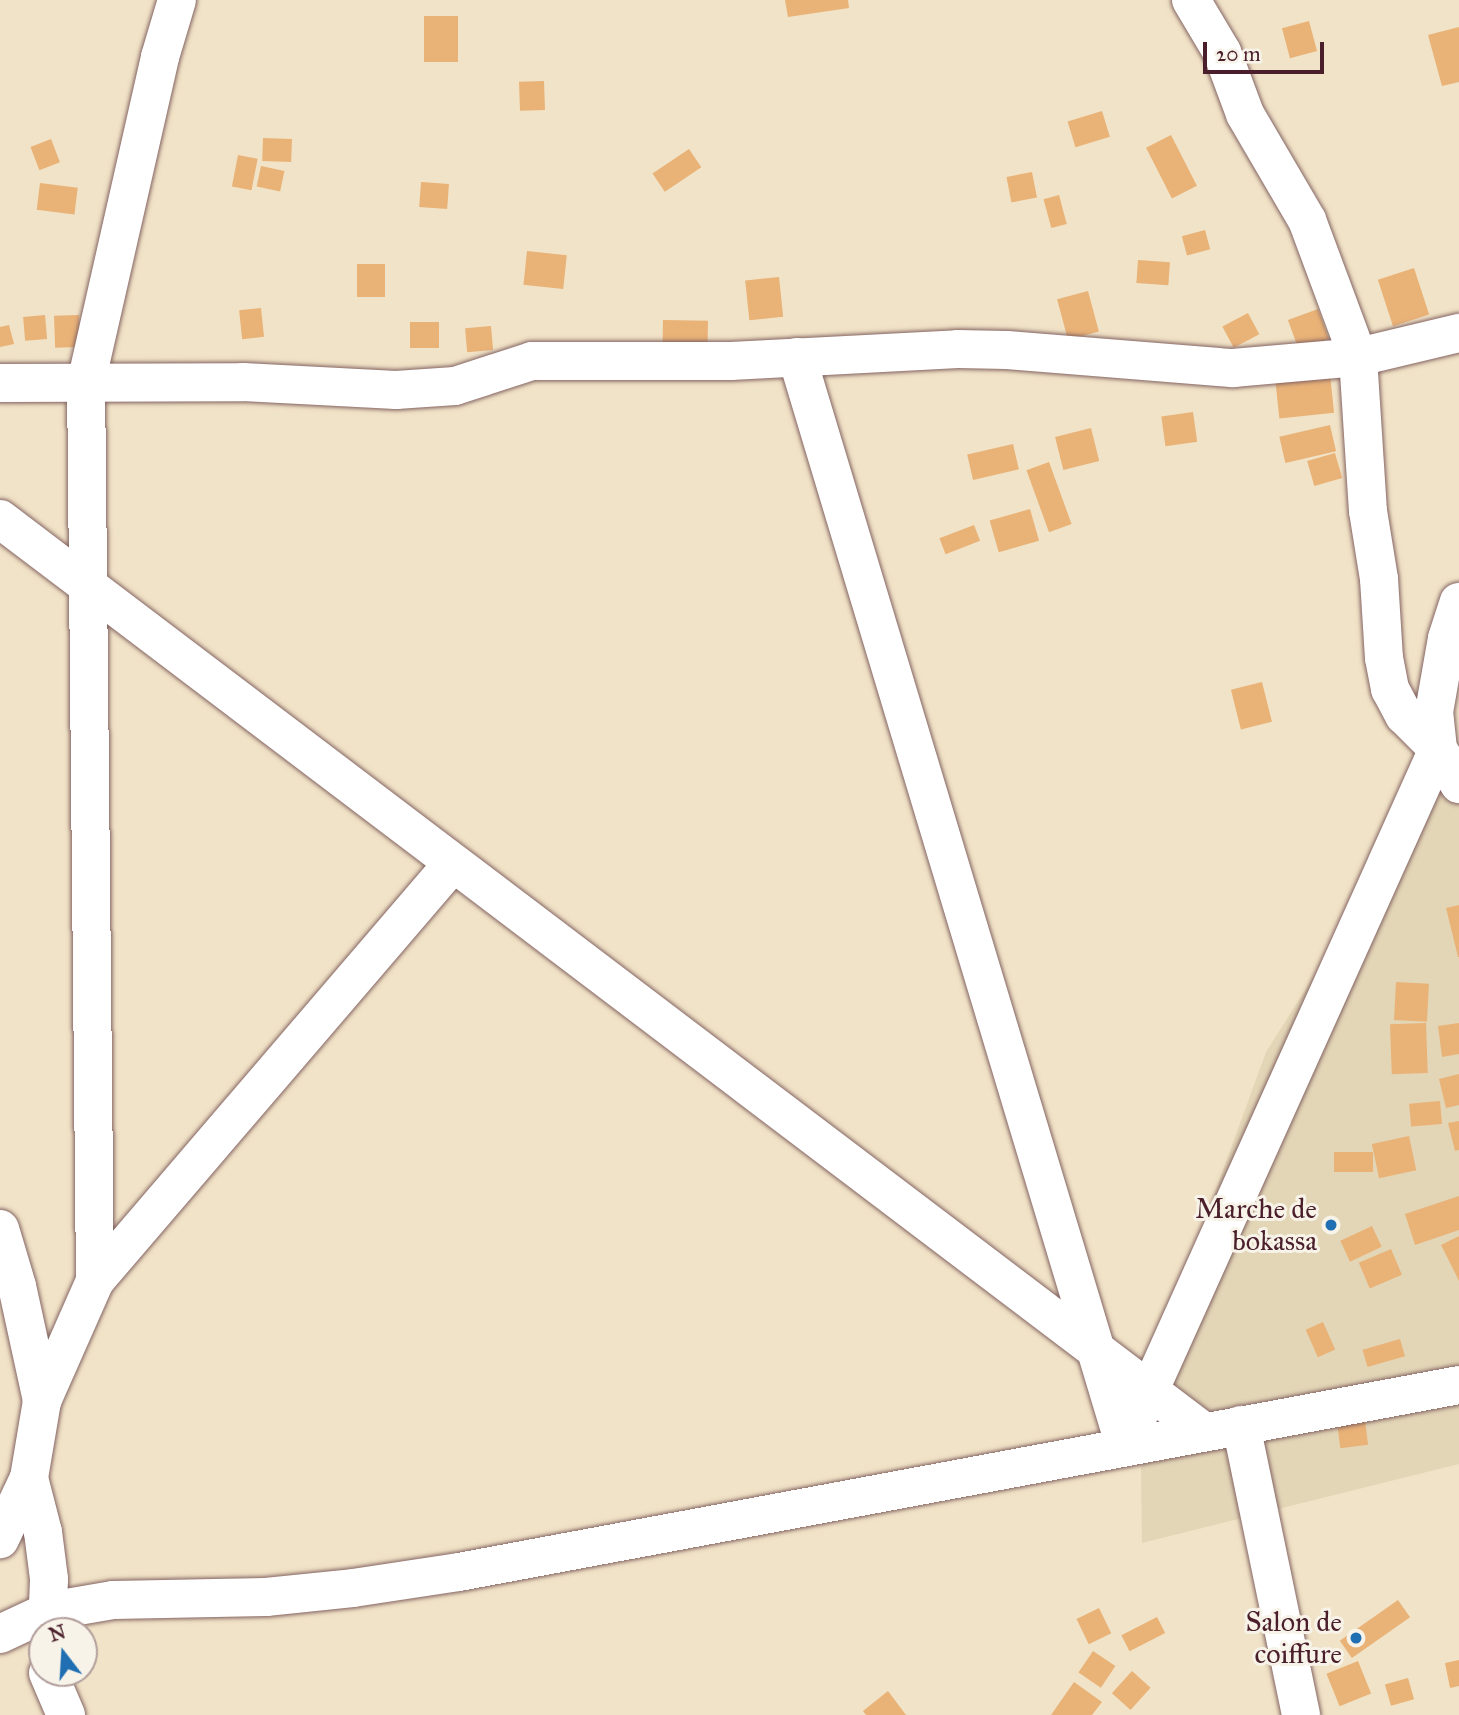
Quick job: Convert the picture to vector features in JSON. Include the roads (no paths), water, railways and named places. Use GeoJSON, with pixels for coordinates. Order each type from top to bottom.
{"type":"FeatureCollection","features":[{"type":"Feature","properties":{"kind":"street"},"geometry":{"type":"LineString","coordinates":[[95,1281],[86,383],[160,57],[177,0]]}},
{"type":"Feature","properties":{"kind":"street"},"geometry":{"type":"LineString","coordinates":[[1191,0],[1222,52],[1245,114],[1307,220],[1358,357],[1368,511],[1380,579],[1384,658],[1390,689],[1404,715],[1438,749],[1459,784]]}},
{"type":"Feature","properties":{"kind":"street"},"geometry":{"type":"LineString","coordinates":[[0,383],[243,382],[396,390],[455,386],[532,361],[731,361],[958,349],[1007,350],[1233,368],[1358,357],[1459,333]]}},
{"type":"Feature","properties":{"kind":"street"},"geometry":{"type":"LineString","coordinates":[[797,358],[1125,1447]]}},
{"type":"Feature","properties":{"kind":"street"},"geometry":{"type":"LineString","coordinates":[[0,519],[1204,1432]]}},
{"type":"Feature","properties":{"kind":"street"},"geometry":{"type":"LineString","coordinates":[[1125,1447],[1438,749],[1434,712],[1447,638],[1459,602]]}},
{"type":"Feature","properties":{"kind":"street"},"geometry":{"type":"LineString","coordinates":[[0,1539],[29,1478],[42,1401],[95,1281],[453,863]]}},
{"type":"Feature","properties":{"kind":"street"},"geometry":{"type":"LineString","coordinates":[[0,1229],[17,1286],[42,1401]]}},
{"type":"Feature","properties":{"kind":"street"},"geometry":{"type":"LineString","coordinates":[[60,1617],[113,1600],[266,1597],[353,1588],[459,1572],[1459,1385]]}},
{"type":"Feature","properties":{"kind":"street"},"geometry":{"type":"LineString","coordinates":[[1241,1425],[1301,1715]]}},
{"type":"Feature","properties":{"kind":"street"},"geometry":{"type":"LineString","coordinates":[[29,1478],[43,1532],[49,1579],[48,1617]]}},
{"type":"Feature","properties":{"kind":"street"},"geometry":{"type":"LineString","coordinates":[[0,1634],[28,1626]]}},
{"type":"Feature","properties":{"kind":"street"},"geometry":{"type":"LineString","coordinates":[[43,1715],[45,1687]]}},
{"type":"Feature","properties":{"kind":"street"},"geometry":{"type":"LineString","coordinates":[[53,1687],[66,1715]]}},
{"type":"Feature","properties":{"kind":"place","name":"Marche de bokassa"},"geometry":{"type":"Point","coordinates":[1331,1225]}},
{"type":"Feature","properties":{"kind":"place","name":"Salon de coiffure"},"geometry":{"type":"Point","coordinates":[1356,1638]}}]}
